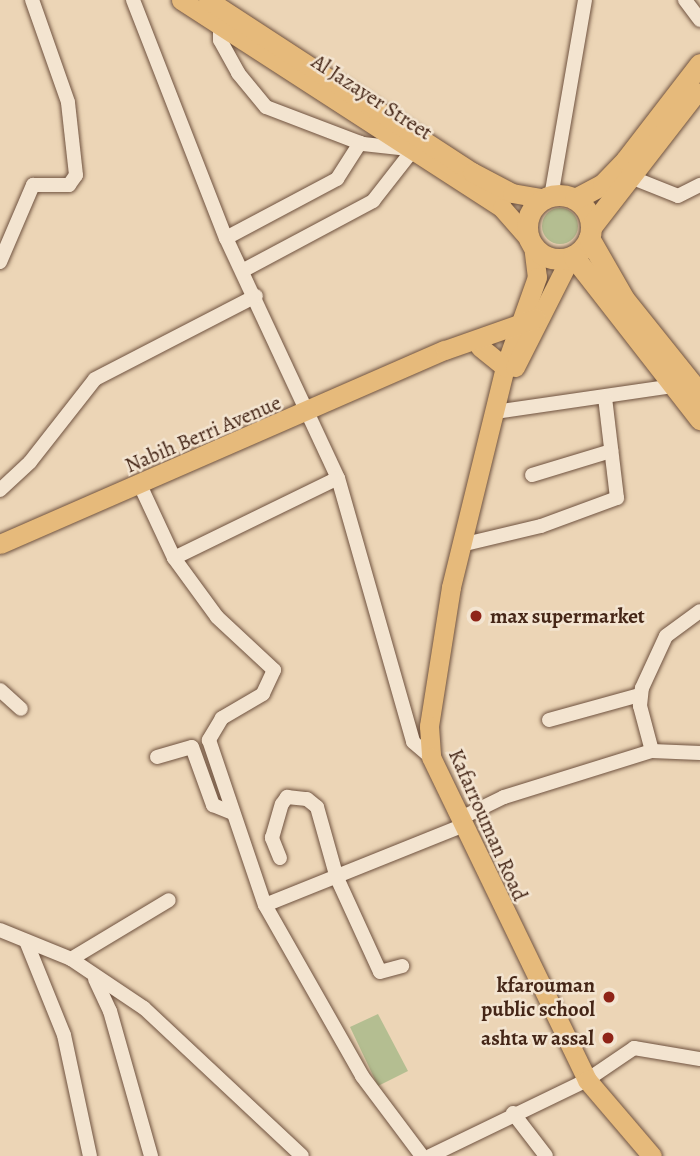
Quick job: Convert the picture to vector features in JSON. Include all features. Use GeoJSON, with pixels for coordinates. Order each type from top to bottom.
{"type":"FeatureCollection","features":[{"type":"Feature","properties":{"kind":"highway"},"geometry":{"type":"LineString","coordinates":[[700,64],[626,160],[603,184],[575,200],[548,198],[529,216],[531,242],[556,259],[572,257],[700,86]]}},
{"type":"Feature","properties":{"kind":"highway"},"geometry":{"type":"LineString","coordinates":[[575,200],[624,299],[700,394]]}},
{"type":"Feature","properties":{"kind":"highway"},"geometry":{"type":"LineString","coordinates":[[572,257],[700,419]]}},
{"type":"Feature","properties":{"kind":"main road","name":"Al Jazayer Street"},"geometry":{"type":"LineString","coordinates":[[181,0],[502,208],[531,242]]}},
{"type":"Feature","properties":{"kind":"main road","name":"Al Jazayer Street"},"geometry":{"type":"LineString","coordinates":[[208,0],[472,172],[512,193],[548,198]]}},
{"type":"Feature","properties":{"kind":"main road"},"geometry":{"type":"LineString","coordinates":[[499,412],[537,277],[531,242]]}},
{"type":"Feature","properties":{"kind":"main road"},"geometry":{"type":"LineString","coordinates":[[499,412],[505,367],[525,327],[572,257]]}},
{"type":"Feature","properties":{"kind":"main road"},"geometry":{"type":"LineString","coordinates":[[423,365],[480,347],[525,327]]}},
{"type":"Feature","properties":{"kind":"main road"},"geometry":{"type":"LineString","coordinates":[[423,365],[525,327]]}},
{"type":"Feature","properties":{"kind":"main road"},"geometry":{"type":"LineString","coordinates":[[480,347],[505,367]]}},
{"type":"Feature","properties":{"kind":"main road","name":"Nabih Berri Avenue"},"geometry":{"type":"LineString","coordinates":[[0,544],[423,365]]}},
{"type":"Feature","properties":{"kind":"main road","name":"Kafarrouman Road"},"geometry":{"type":"LineString","coordinates":[[499,412],[461,545],[429,726],[430,757],[587,1080],[652,1156]]}},
{"type":"Feature","properties":{"kind":"street"},"geometry":{"type":"LineString","coordinates":[[0,262],[33,185],[69,185],[76,175],[68,102],[32,0]]}},
{"type":"Feature","properties":{"kind":"street"},"geometry":{"type":"LineString","coordinates":[[133,0],[226,238],[312,412],[338,478],[405,719],[413,742],[430,757]]}},
{"type":"Feature","properties":{"kind":"street"},"geometry":{"type":"LineString","coordinates":[[548,198],[585,0]]}},
{"type":"Feature","properties":{"kind":"street"},"geometry":{"type":"LineString","coordinates":[[685,0],[700,20]]}},
{"type":"Feature","properties":{"kind":"street"},"geometry":{"type":"LineString","coordinates":[[220,24],[220,40],[238,73],[266,107],[360,143],[411,150],[373,201],[242,271]]}},
{"type":"Feature","properties":{"kind":"street"},"geometry":{"type":"LineString","coordinates":[[226,238],[337,179],[360,143]]}},
{"type":"Feature","properties":{"kind":"street"},"geometry":{"type":"LineString","coordinates":[[633,178],[678,196],[700,186]]}},
{"type":"Feature","properties":{"kind":"street"},"geometry":{"type":"LineString","coordinates":[[0,490],[94,379],[256,296]]}},
{"type":"Feature","properties":{"kind":"street"},"geometry":{"type":"LineString","coordinates":[[499,412],[674,386]]}},
{"type":"Feature","properties":{"kind":"street"},"geometry":{"type":"LineString","coordinates":[[461,545],[541,526],[617,498],[604,398]]}},
{"type":"Feature","properties":{"kind":"street"},"geometry":{"type":"LineString","coordinates":[[532,475],[611,451]]}},
{"type":"Feature","properties":{"kind":"street"},"geometry":{"type":"LineString","coordinates":[[174,558],[338,478]]}},
{"type":"Feature","properties":{"kind":"street"},"geometry":{"type":"LineString","coordinates":[[140,485],[174,558],[217,617],[274,670],[274,681],[263,694],[222,718],[209,740],[230,812],[265,905],[362,1076],[422,1156]]}},
{"type":"Feature","properties":{"kind":"street"},"geometry":{"type":"LineString","coordinates":[[652,751],[639,695],[666,636],[700,611]]}},
{"type":"Feature","properties":{"kind":"street"},"geometry":{"type":"LineString","coordinates":[[0,690],[21,709]]}},
{"type":"Feature","properties":{"kind":"street"},"geometry":{"type":"LineString","coordinates":[[549,720],[639,695]]}},
{"type":"Feature","properties":{"kind":"street"},"geometry":{"type":"LineString","coordinates":[[158,757],[192,747],[214,805],[230,812]]}},
{"type":"Feature","properties":{"kind":"street"},"geometry":{"type":"LineString","coordinates":[[265,905],[337,878],[461,822],[503,797],[652,751],[700,753]]}},
{"type":"Feature","properties":{"kind":"street"},"geometry":{"type":"LineString","coordinates":[[280,858],[272,838],[282,803],[287,797],[307,799],[317,807],[337,878],[380,972],[402,966]]}},
{"type":"Feature","properties":{"kind":"street"},"geometry":{"type":"LineString","coordinates":[[71,959],[169,900]]}},
{"type":"Feature","properties":{"kind":"street"},"geometry":{"type":"LineString","coordinates":[[0,930],[71,959],[95,979],[162,1022],[302,1156]]}},
{"type":"Feature","properties":{"kind":"street"},"geometry":{"type":"LineString","coordinates":[[26,941],[64,1035],[90,1156]]}},
{"type":"Feature","properties":{"kind":"street"},"geometry":{"type":"LineString","coordinates":[[95,979],[110,1011],[151,1156]]}},
{"type":"Feature","properties":{"kind":"street"},"geometry":{"type":"LineString","coordinates":[[430,1156],[513,1113],[587,1080],[634,1048],[700,1059]]}},
{"type":"Feature","properties":{"kind":"street"},"geometry":{"type":"LineString","coordinates":[[513,1113],[546,1156]]}},
{"type":"Feature","properties":{"kind":"green space"},"geometry":{"type":"Polygon","coordinates":[[[560,208],[573,213],[578,226],[573,239],[560,244],[547,239],[542,226],[547,213],[560,208]]]}},
{"type":"Feature","properties":{"kind":"green space"},"geometry":{"type":"Polygon","coordinates":[[[378,1014],[408,1071],[378,1086],[350,1027],[378,1014]]]}},
{"type":"Feature","properties":{"kind":"place","name":"max supermarket"},"geometry":{"type":"Point","coordinates":[476,616]}},
{"type":"Feature","properties":{"kind":"place","name":"kfarouman public school"},"geometry":{"type":"Point","coordinates":[609,997]}},
{"type":"Feature","properties":{"kind":"place","name":"ashta w assal"},"geometry":{"type":"Point","coordinates":[608,1038]}}]}
